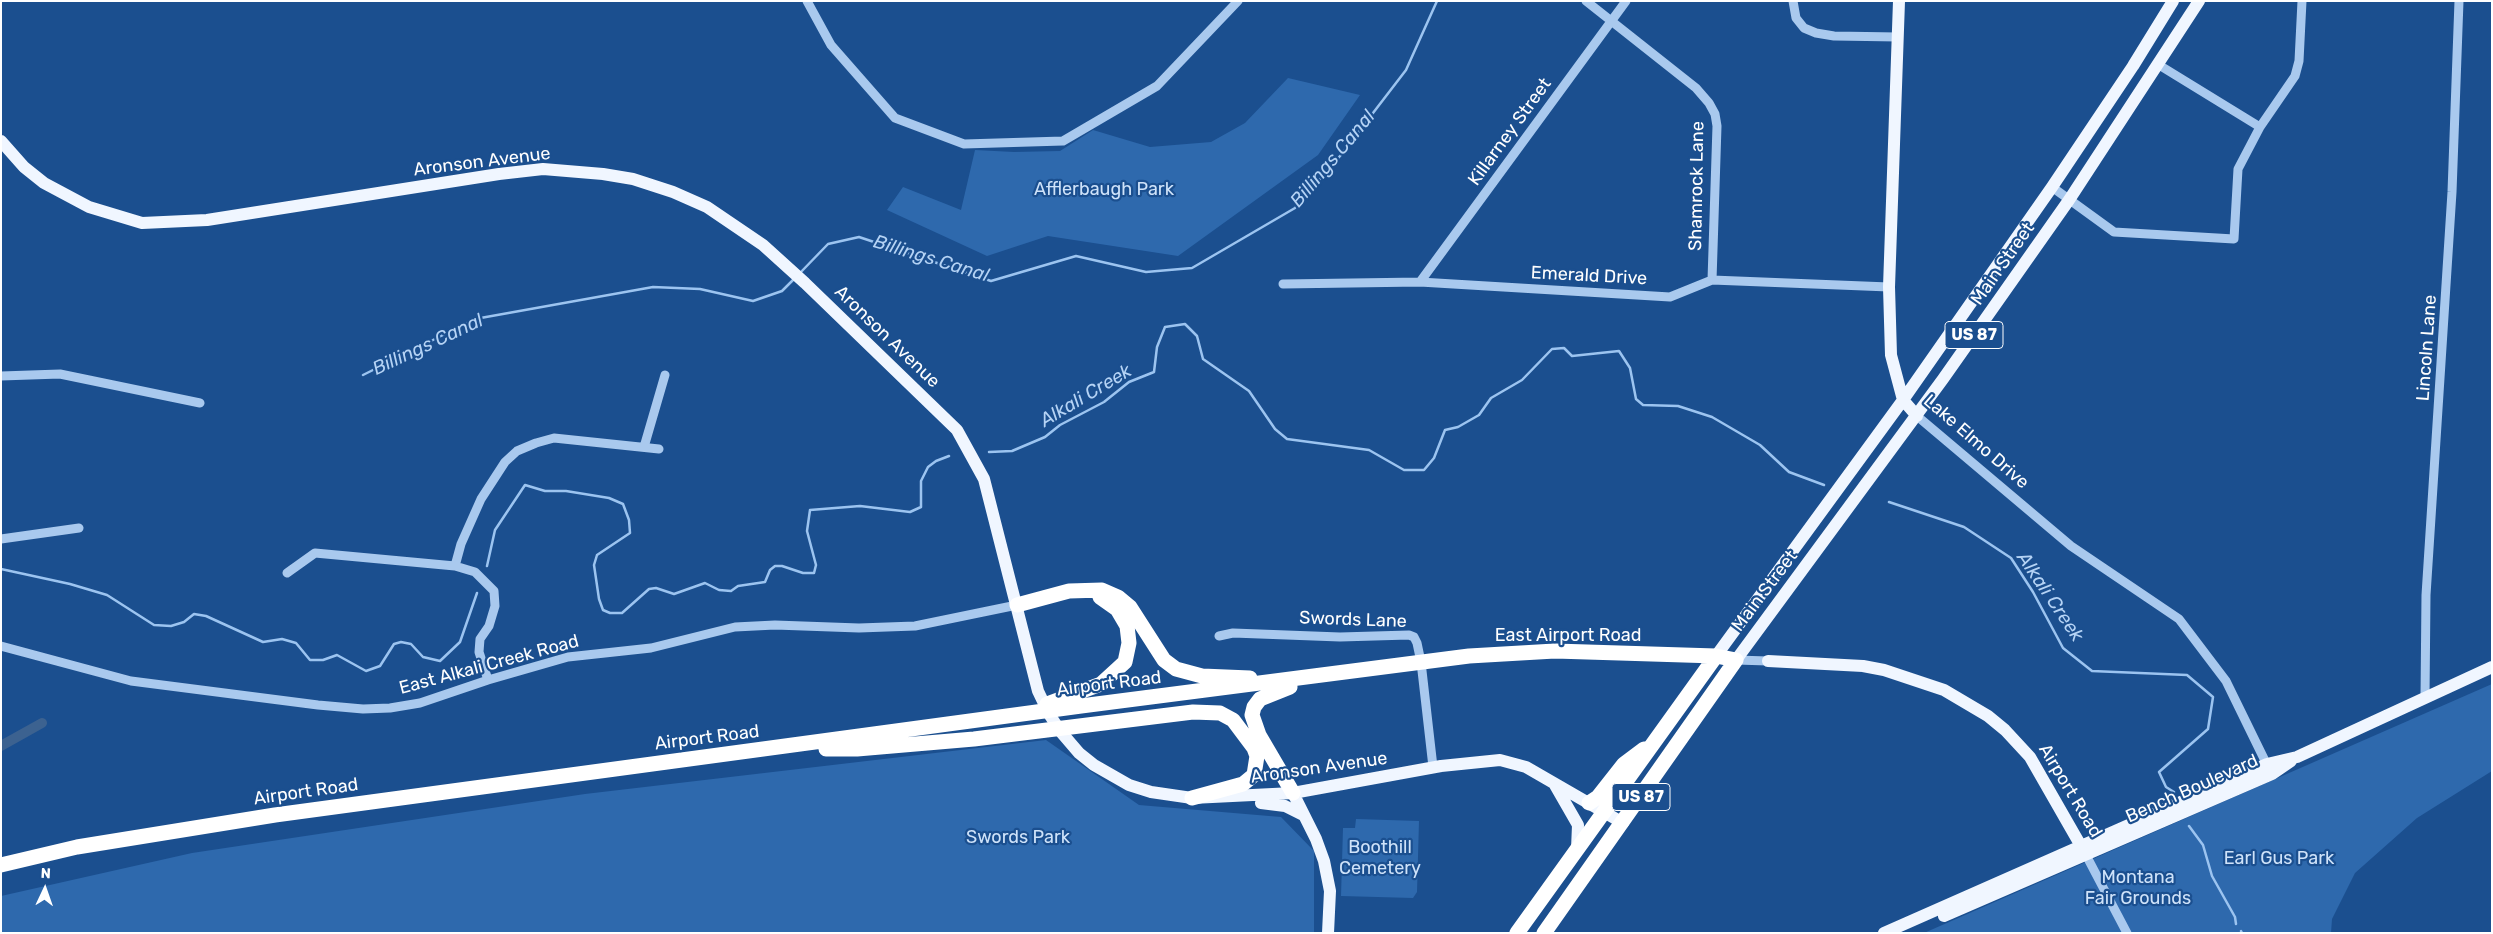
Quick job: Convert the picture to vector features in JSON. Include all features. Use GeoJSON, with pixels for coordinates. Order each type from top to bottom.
{"type":"FeatureCollection","features":[{"type":"Feature","properties":{"kind":"highway"},"geometry":{"type":"LineString","coordinates":[[1077,701],[1107,681],[1124,662],[1129,643],[1127,626],[1117,609],[1104,599],[1080,590]]}},
{"type":"Feature","properties":{"kind":"highway"},"geometry":{"type":"LineString","coordinates":[[1016,605],[1080,590],[1102,590],[1118,597],[1130,607],[1164,660],[1176,670],[1202,676],[1285,681]]}},
{"type":"Feature","properties":{"kind":"highway","name":"East Airport Road"},"geometry":{"type":"LineString","coordinates":[[1420,662],[1469,656],[1549,652],[1716,656]]}},
{"type":"Feature","properties":{"kind":"highway","name":"Airport Road"},"geometry":{"type":"LineString","coordinates":[[1716,656],[1736,660]]}},
{"type":"Feature","properties":{"kind":"highway","name":"US 87"},"geometry":{"type":"LineString","coordinates":[[1517,933],[1716,656]]}},
{"type":"Feature","properties":{"kind":"highway","name":"US 87"},"geometry":{"type":"LineString","coordinates":[[1544,933],[1736,660]]}},
{"type":"Feature","properties":{"kind":"highway","name":"Airport Road"},"geometry":{"type":"LineString","coordinates":[[1,865],[77,846],[186,828],[1020,715],[1077,701],[1285,681],[1420,662]]}},
{"type":"Feature","properties":{"kind":"highway"},"geometry":{"type":"LineString","coordinates":[[1293,793],[1256,729],[1253,722],[1254,708],[1260,699],[1271,693],[1322,676]]}},
{"type":"Feature","properties":{"kind":"highway"},"geometry":{"type":"LineString","coordinates":[[772,749],[858,749],[1030,733],[1193,712],[1220,712],[1233,720],[1246,736],[1257,756],[1254,775],[1243,784],[1192,798]]}},
{"type":"Feature","properties":{"kind":"highway"},"geometry":{"type":"LineString","coordinates":[[1589,803],[1598,797],[1624,764],[1654,742]]}},
{"type":"Feature","properties":{"kind":"main road","name":"Lake Elmo Drive"},"geometry":{"type":"LineString","coordinates":[[1899,1],[1889,288],[1891,355],[1903,400],[1917,416]]}},
{"type":"Feature","properties":{"kind":"main road","name":"Main Street"},"geometry":{"type":"LineString","coordinates":[[1716,656],[1903,400],[2052,187],[2133,66],[2173,1]]}},
{"type":"Feature","properties":{"kind":"main road","name":"Main Street"},"geometry":{"type":"LineString","coordinates":[[1736,660],[1917,416],[2069,200],[2160,65],[2200,1]]}},
{"type":"Feature","properties":{"kind":"main road","name":"Aronson Avenue"},"geometry":{"type":"LineString","coordinates":[[1,141],[24,167],[44,183],[89,207],[142,223],[207,220],[499,174],[543,170],[603,174],[652,185],[706,208],[757,241],[805,283],[957,430],[979,465],[990,497],[1038,691],[1049,714],[1079,753],[1110,776],[1129,785],[1152,792],[1192,798],[1293,793],[1433,767],[1500,760],[1526,766],[1555,785],[1623,823]]}},
{"type":"Feature","properties":{"kind":"main road","name":"Airport Road"},"geometry":{"type":"LineString","coordinates":[[1768,661],[1863,666],[1884,670],[1944,690],[1988,716],[2005,730],[2030,757],[2083,850]]}},
{"type":"Feature","properties":{"kind":"main road"},"geometry":{"type":"LineString","coordinates":[[1884,933],[2083,850],[2297,757],[2492,667]]}},
{"type":"Feature","properties":{"kind":"main road","name":"Aronson Avenue"},"geometry":{"type":"LineString","coordinates":[[1555,785],[1578,825],[1577,849]]}},
{"type":"Feature","properties":{"kind":"main road"},"geometry":{"type":"LineString","coordinates":[[1293,793],[1316,839],[1324,861],[1330,891],[1328,933]]}},
{"type":"Feature","properties":{"kind":"main road"},"geometry":{"type":"LineString","coordinates":[[1192,798],[1238,803],[1278,804],[1291,808],[1303,815]]}},
{"type":"Feature","properties":{"kind":"main road"},"geometry":{"type":"LineString","coordinates":[[1906,933],[2083,850]]}},
{"type":"Feature","properties":{"kind":"street"},"geometry":{"type":"LineString","coordinates":[[807,1],[831,45],[895,118],[964,144],[1064,141],[1157,86],[1238,1]]}},
{"type":"Feature","properties":{"kind":"street","name":"Shamrock Lane"},"geometry":{"type":"LineString","coordinates":[[1586,1],[1610,22],[1696,88],[1709,102],[1715,114],[1718,126],[1712,280]]}},
{"type":"Feature","properties":{"kind":"street","name":"Killarney Street"},"geometry":{"type":"LineString","coordinates":[[1420,282],[1626,1]]}},
{"type":"Feature","properties":{"kind":"street"},"geometry":{"type":"LineString","coordinates":[[1793,1],[1796,18],[1804,28],[1816,33],[1834,36],[1898,37]]}},
{"type":"Feature","properties":{"kind":"street"},"geometry":{"type":"LineString","coordinates":[[2052,187],[2114,232],[2234,240],[2238,168],[2260,127],[2295,76],[2299,62],[2302,1]]}},
{"type":"Feature","properties":{"kind":"street","name":"Lincoln Lane"},"geometry":{"type":"LineString","coordinates":[[2425,697],[2426,595],[2453,184],[2459,1]]}},
{"type":"Feature","properties":{"kind":"street"},"geometry":{"type":"LineString","coordinates":[[2160,65],[2260,127]]}},
{"type":"Feature","properties":{"kind":"street","name":"Emerald Drive"},"geometry":{"type":"LineString","coordinates":[[1283,284],[1420,282],[1670,297],[1712,280],[1889,288]]}},
{"type":"Feature","properties":{"kind":"street"},"geometry":{"type":"LineString","coordinates":[[1,376],[60,374],[200,403]]}},
{"type":"Feature","properties":{"kind":"street"},"geometry":{"type":"LineString","coordinates":[[644,447],[665,375]]}},
{"type":"Feature","properties":{"kind":"street","name":"Lake Elmo Drive"},"geometry":{"type":"LineString","coordinates":[[1917,416],[2071,546],[2179,619],[2226,681],[2269,769]]}},
{"type":"Feature","properties":{"kind":"street"},"geometry":{"type":"LineString","coordinates":[[455,566],[461,544],[481,499],[504,462],[517,451],[554,438],[659,449]]}},
{"type":"Feature","properties":{"kind":"street"},"geometry":{"type":"LineString","coordinates":[[1,539],[79,528]]}},
{"type":"Feature","properties":{"kind":"street"},"geometry":{"type":"LineString","coordinates":[[287,573],[315,553],[455,566],[475,572],[494,591],[495,606],[489,626],[480,638],[478,652],[488,680]]}},
{"type":"Feature","properties":{"kind":"street","name":"East Alkali Creek Road"},"geometry":{"type":"LineString","coordinates":[[1,646],[131,681],[363,709],[420,703],[488,680],[568,657],[651,648],[736,628],[775,625],[860,628],[915,626],[1016,605]]}},
{"type":"Feature","properties":{"kind":"street","name":"Swords Lane"},"geometry":{"type":"LineString","coordinates":[[1219,636],[1233,633],[1340,637],[1409,635],[1414,637],[1418,643],[1433,767]]}},
{"type":"Feature","properties":{"kind":"street","name":"Airport Road"},"geometry":{"type":"LineString","coordinates":[[1736,660],[1768,661]]}},
{"type":"Feature","properties":{"kind":"street","name":"Airport Road"},"geometry":{"type":"LineString","coordinates":[[2083,850],[2127,933]]}},
{"type":"Feature","properties":{"kind":"green space","name":"Afflerbaugh Park"},"geometry":{"type":"Polygon","coordinates":[[[1288,78],[1360,95],[1318,155],[1178,256],[1048,236],[987,256],[887,210],[903,187],[961,210],[975,150],[1014,152],[1060,151],[1093,130],[1150,147],[1211,142],[1245,123],[1288,78]]]}},
{"type":"Feature","properties":{"kind":"green space","name":"Earl Gus Park"},"geometry":{"type":"Polygon","coordinates":[[[2492,684],[2492,771],[2417,818],[2355,873],[2332,919],[2331,933],[1924,933],[2492,684]]]}},
{"type":"Feature","properties":{"kind":"green space","name":"Swords Park"},"geometry":{"type":"Polygon","coordinates":[[[1046,740],[1139,805],[1281,817],[1314,851],[1314,933],[1,933],[1,896],[192,853],[585,794],[1046,740]]]}},
{"type":"Feature","properties":{"kind":"green space","name":"Boothill Cemetery"},"geometry":{"type":"Polygon","coordinates":[[[1356,819],[1419,821],[1417,892],[1413,898],[1341,896],[1343,828],[1355,828],[1356,819]]]}},
{"type":"Feature","properties":{"kind":"waterway","name":"Billings Canal"},"geometry":{"type":"LineString","coordinates":[[800,273],[828,244],[859,237],[991,281],[1076,256],[1146,272],[1192,268],[1295,208],[1340,156],[1406,70],[1437,1]]}},
{"type":"Feature","properties":{"kind":"waterway","name":"Billings Canal"},"geometry":{"type":"LineString","coordinates":[[363,375],[475,319],[653,287],[700,289],[753,301],[782,291],[795,278]]}},
{"type":"Feature","properties":{"kind":"waterway","name":"Alkali Creek"},"geometry":{"type":"LineString","coordinates":[[989,452],[1012,451],[1045,437],[1060,425],[1104,402],[1129,382],[1154,372],[1157,347],[1165,327],[1185,324],[1197,336],[1203,359],[1249,391],[1275,429],[1287,439],[1369,450],[1404,470],[1424,470],[1434,458],[1445,430],[1458,427],[1479,415],[1491,398],[1522,380],[1552,349],[1564,348],[1572,356],[1619,351],[1630,368],[1636,399],[1643,405],[1678,406],[1712,417],[1760,445],[1789,472],[1824,485]]}},
{"type":"Feature","properties":{"kind":"waterway","name":"Alkali Creek"},"geometry":{"type":"LineString","coordinates":[[487,566],[495,530],[525,485],[545,491],[566,491],[609,498],[623,504],[629,520],[630,533],[597,555],[594,565],[599,599],[603,610],[610,613],[622,613],[649,589],[656,588],[674,594],[705,583],[719,590],[731,591],[738,586],[765,582],[770,570],[775,566],[782,566],[803,573],[814,573],[816,565],[807,531],[810,510],[860,506],[910,512],[921,507],[921,481],[928,467],[936,461],[949,456]]}},
{"type":"Feature","properties":{"kind":"waterway","name":"Alkali Creek"},"geometry":{"type":"LineString","coordinates":[[1889,502],[1964,527],[2011,558],[2033,592],[2063,648],[2092,671],[2187,675],[2213,697],[2208,729],[2159,772],[2166,787],[2174,792]]}},
{"type":"Feature","properties":{"kind":"waterway","name":"Alkali Creek"},"geometry":{"type":"LineString","coordinates":[[1,569],[70,584],[107,595],[154,625],[171,626],[184,622],[194,614],[206,616],[263,642],[282,639],[296,643],[310,660],[323,660],[337,655],[366,671],[380,666],[394,644],[401,642],[411,644],[423,657],[440,661],[460,642],[477,593]]}},
{"type":"Feature","properties":{"kind":"waterway","name":"Billings Canal"},"geometry":{"type":"LineString","coordinates":[[1,746],[42,723]]}},
{"type":"Feature","properties":{"kind":"waterway","name":"Alkali Creek"},"geometry":{"type":"LineString","coordinates":[[2189,826],[2203,845],[2212,876],[2235,917],[2236,924]]}},
{"type":"Feature","properties":{"kind":"park label","name":"Montana Fair Grounds"},"geometry":{"type":"Point","coordinates":[2138,888]}}]}
